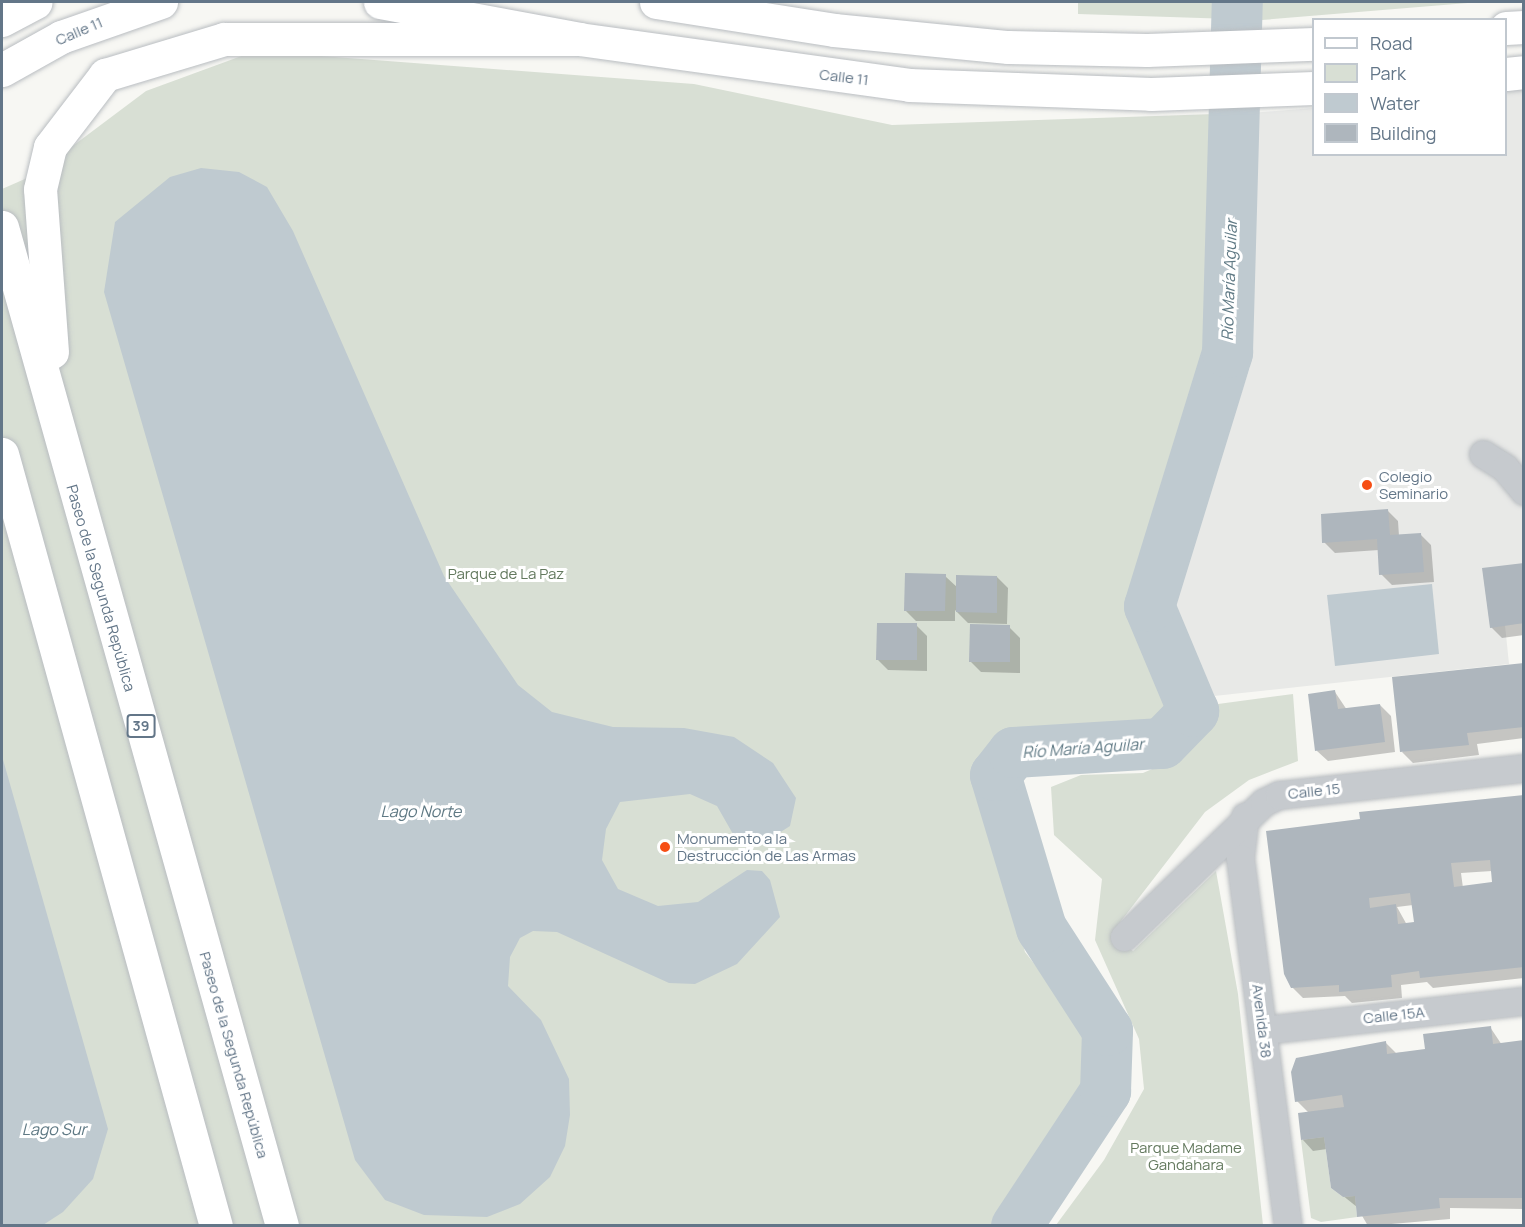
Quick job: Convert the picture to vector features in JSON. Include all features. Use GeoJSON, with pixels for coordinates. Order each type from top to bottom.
{"type":"FeatureCollection","features":[{"type":"Feature","properties":{"kind":"main road"},"geometry":{"type":"LineString","coordinates":[[2,20],[36,2]]}},
{"type":"Feature","properties":{"kind":"main road","name":"Calle 11"},"geometry":{"type":"LineString","coordinates":[[2,70],[62,37],[161,2]]}},
{"type":"Feature","properties":{"kind":"main road","name":"Calle 11"},"geometry":{"type":"LineString","coordinates":[[380,2],[579,39],[909,85],[1151,94],[1312,88]]}},
{"type":"Feature","properties":{"kind":"main road"},"geometry":{"type":"LineString","coordinates":[[656,2],[916,40],[1147,50],[1310,44]]}},
{"type":"Feature","properties":{"kind":"main road"},"geometry":{"type":"LineString","coordinates":[[1507,28],[1524,27]]}},
{"type":"Feature","properties":{"kind":"main road"},"geometry":{"type":"LineString","coordinates":[[62,450],[40,189],[50,147],[105,75],[224,39],[579,39]]}},
{"type":"Feature","properties":{"kind":"main road"},"geometry":{"type":"LineString","coordinates":[[1507,74],[1524,72]]}},
{"type":"Feature","properties":{"kind":"main road","name":"Paseo de la Segunda República"},"geometry":{"type":"LineString","coordinates":[[2,227],[62,450],[282,1226]]}},
{"type":"Feature","properties":{"kind":"main road"},"geometry":{"type":"LineString","coordinates":[[2,454],[216,1226]]}},
{"type":"Feature","properties":{"kind":"main road"},"geometry":{"type":"LineString","coordinates":[[2,489],[22,528]]}},
{"type":"Feature","properties":{"kind":"street"},"geometry":{"type":"LineString","coordinates":[[1483,454],[1505,468],[1524,491]]}},
{"type":"Feature","properties":{"kind":"street","name":"Calle 15"},"geometry":{"type":"LineString","coordinates":[[1124,937],[1245,816],[1279,795],[1524,768]]}},
{"type":"Feature","properties":{"kind":"street","name":"Avenida 38"},"geometry":{"type":"LineString","coordinates":[[1245,816],[1240,858],[1288,1226]]}},
{"type":"Feature","properties":{"kind":"street","name":"Calle 15A"},"geometry":{"type":"LineString","coordinates":[[1264,1030],[1524,1001]]}},
{"type":"Feature","properties":{"kind":"shaded area","name":"Colegio Seminario"},"geometry":{"type":"Polygon","coordinates":[[[1523,89],[1524,623],[1505,625],[1509,664],[1214,696],[1197,671],[1171,604],[1250,367],[1250,113],[1312,108],[1312,156],[1507,156],[1507,91],[1523,89]]]}},
{"type":"Feature","properties":{"kind":"green space"},"geometry":{"type":"Polygon","coordinates":[[[1078,2],[1480,2],[1262,20],[1078,14],[1078,2]]]}},
{"type":"Feature","properties":{"kind":"green space","name":"Parque de La Paz"},"geometry":{"type":"Polygon","coordinates":[[[255,51],[694,84],[892,125],[1214,114],[1204,350],[1136,590],[1139,630],[1170,703],[1150,725],[1009,740],[974,762],[1025,952],[1086,1030],[1090,1078],[1075,1093],[993,1225],[2,1225],[2,189],[34,175],[146,91],[255,51]]]}},
{"type":"Feature","properties":{"kind":"green space","name":"Parque Madame Gandahara"},"geometry":{"type":"Polygon","coordinates":[[[1293,694],[1298,761],[1249,780],[1205,812],[1111,934],[1133,951],[1216,871],[1238,994],[1263,1225],[1056,1225],[1104,1160],[1144,1089],[1139,1039],[1095,940],[1102,879],[1054,835],[1051,787],[1081,775],[1143,773],[1187,754],[1218,704],[1293,694]]]}},
{"type":"Feature","properties":{"kind":"green space"},"geometry":{"type":"Polygon","coordinates":[[[1324,1137],[1331,1188],[1343,1197],[1355,1196],[1357,1217],[1321,1222],[1311,1218],[1301,1140],[1324,1137]]]}},
{"type":"Feature","properties":{"kind":"water","name":"Lago Norte"},"geometry":{"type":"Polygon","coordinates":[[[201,168],[239,172],[267,187],[293,231],[444,576],[518,685],[552,712],[613,727],[684,728],[734,737],[773,763],[796,798],[790,826],[759,846],[737,841],[717,806],[690,794],[620,802],[606,829],[602,860],[618,889],[658,906],[698,902],[747,870],[762,871],[770,880],[780,917],[737,964],[695,984],[669,983],[557,932],[533,931],[520,938],[510,957],[508,986],[541,1020],[569,1079],[570,1115],[565,1146],[550,1177],[520,1204],[487,1217],[424,1215],[385,1200],[355,1160],[104,292],[115,222],[170,177],[201,168]]]}},
{"type":"Feature","properties":{"kind":"water"},"geometry":{"type":"Polygon","coordinates":[[[1432,584],[1439,654],[1335,666],[1327,595],[1432,584]]]}},
{"type":"Feature","properties":{"kind":"water","name":"Lago Sur"},"geometry":{"type":"Polygon","coordinates":[[[2,756],[108,1129],[93,1179],[63,1212],[43,1225],[2,1225],[2,756]]]}},
{"type":"Feature","properties":{"kind":"building"},"geometry":{"type":"Polygon","coordinates":[[[1388,509],[1390,535],[1421,533],[1424,572],[1379,575],[1377,539],[1322,543],[1321,514],[1388,509]]]}},
{"type":"Feature","properties":{"kind":"building"},"geometry":{"type":"Polygon","coordinates":[[[1524,563],[1524,623],[1490,628],[1482,568],[1524,563]]]}},
{"type":"Feature","properties":{"kind":"building"},"geometry":{"type":"Polygon","coordinates":[[[905,573],[946,574],[945,611],[904,611],[905,573]]]}},
{"type":"Feature","properties":{"kind":"building"},"geometry":{"type":"Polygon","coordinates":[[[956,575],[997,576],[997,613],[956,612],[956,575]]]}},
{"type":"Feature","properties":{"kind":"building"},"geometry":{"type":"Polygon","coordinates":[[[877,623],[917,623],[917,660],[876,660],[877,623]]]}},
{"type":"Feature","properties":{"kind":"building"},"geometry":{"type":"Polygon","coordinates":[[[970,624],[1010,625],[1010,662],[969,662],[970,624]]]}},
{"type":"Feature","properties":{"kind":"building"},"geometry":{"type":"Polygon","coordinates":[[[1524,663],[1524,727],[1467,733],[1469,745],[1400,752],[1392,677],[1524,663]]]}},
{"type":"Feature","properties":{"kind":"building"},"geometry":{"type":"Polygon","coordinates":[[[1335,690],[1338,709],[1380,704],[1385,742],[1315,751],[1308,694],[1335,690]]]}},
{"type":"Feature","properties":{"kind":"building"},"geometry":{"type":"Polygon","coordinates":[[[1524,795],[1524,967],[1420,978],[1419,971],[1391,975],[1392,987],[1339,992],[1339,985],[1291,988],[1284,974],[1266,831],[1360,819],[1359,812],[1524,795]],[[1490,860],[1451,863],[1454,887],[1492,882],[1490,860]],[[1410,893],[1369,898],[1370,908],[1396,904],[1398,924],[1414,922],[1410,893]]]}},
{"type":"Feature","properties":{"kind":"building"},"geometry":{"type":"Polygon","coordinates":[[[1491,1026],[1493,1044],[1524,1040],[1524,1198],[1439,1198],[1440,1208],[1357,1217],[1355,1196],[1343,1197],[1331,1188],[1324,1137],[1301,1140],[1298,1113],[1344,1107],[1342,1095],[1295,1102],[1291,1072],[1296,1058],[1386,1041],[1387,1054],[1425,1049],[1423,1034],[1491,1026]]]}},
{"type":"Feature","properties":{"kind":"waterway","name":"Río María Aguilar"},"geometry":{"type":"LineString","coordinates":[[1016,1226],[1105,1091],[1107,1030],[1041,928],[995,775],[1013,752],[1162,743],[1193,711],[1149,606],[1227,352],[1237,2]]}},
{"type":"Feature","properties":{"kind":"place","name":"Colegio Seminario"},"geometry":{"type":"Point","coordinates":[1367,485]}},
{"type":"Feature","properties":{"kind":"place","name":"Monumento a la Destrucción de Las Armas"},"geometry":{"type":"Point","coordinates":[665,847]}}]}
